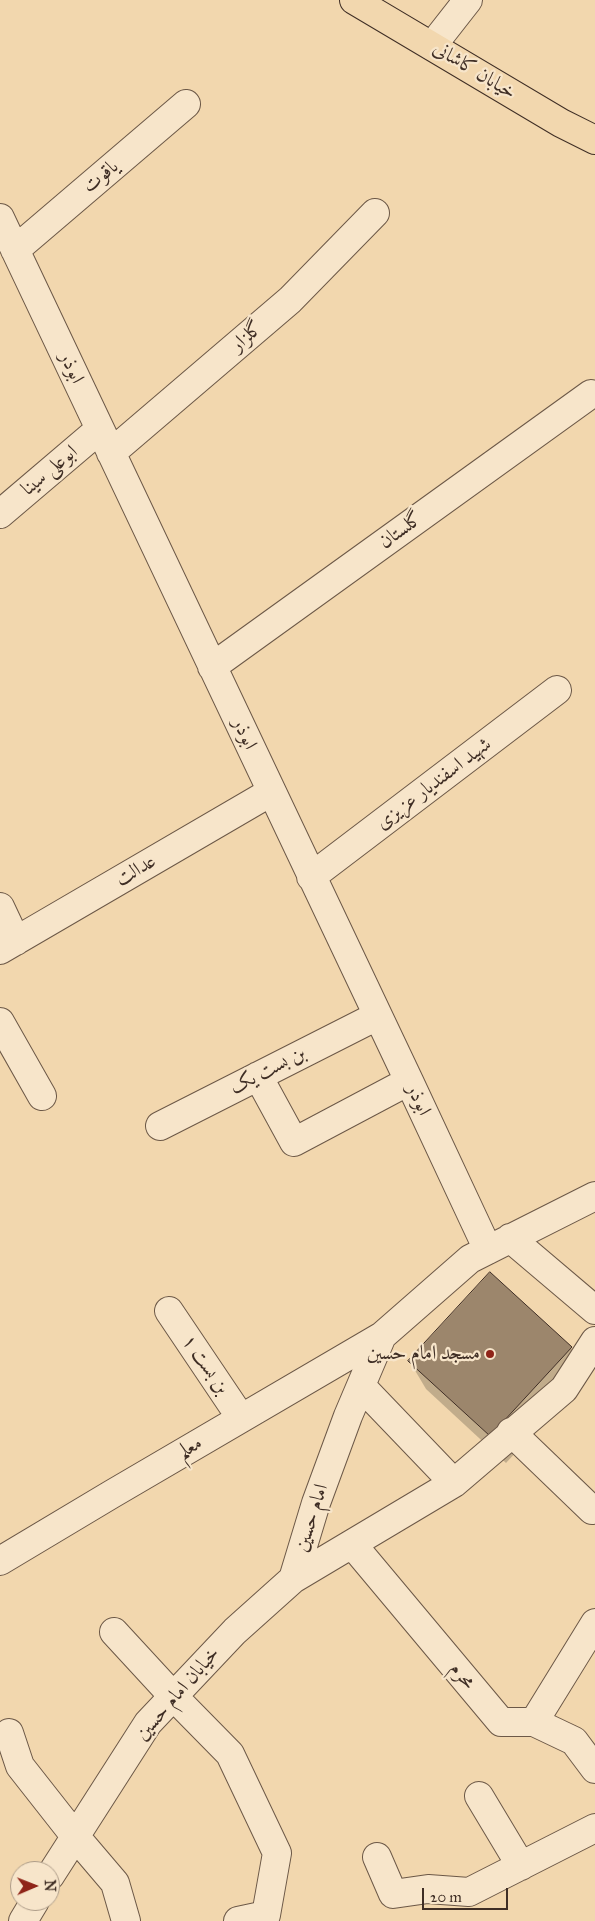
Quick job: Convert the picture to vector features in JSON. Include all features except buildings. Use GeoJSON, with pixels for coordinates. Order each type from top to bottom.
{"type":"FeatureCollection","features":[{"type":"Feature","properties":{"kind":"main road","name":"خیابان کاشانی"},"geometry":{"type":"LineString","coordinates":[[354,0],[561,123],[595,140]]}},
{"type":"Feature","properties":{"kind":"street"},"geometry":{"type":"LineString","coordinates":[[432,46],[468,0]]}},
{"type":"Feature","properties":{"kind":"street","name":"یاقوت"},"geometry":{"type":"LineString","coordinates":[[5,232],[186,104]]}},
{"type":"Feature","properties":{"kind":"street","name":"گلزار"},"geometry":{"type":"LineString","coordinates":[[111,453],[290,300],[376,213]]}},
{"type":"Feature","properties":{"kind":"street","name":"ابوذر"},"geometry":{"type":"LineString","coordinates":[[5,232],[377,1016],[409,1080],[499,1244]]}},
{"type":"Feature","properties":{"kind":"street","name":"گلستان"},"geometry":{"type":"LineString","coordinates":[[212,667],[591,394]]}},
{"type":"Feature","properties":{"kind":"street","name":"ابوعلی سینا"},"geometry":{"type":"LineString","coordinates":[[0,514],[100,429]]}},
{"type":"Feature","properties":{"kind":"street","name":"شهید اسفندیار عزیزی"},"geometry":{"type":"LineString","coordinates":[[312,877],[557,690]]}},
{"type":"Feature","properties":{"kind":"street","name":"عدالت"},"geometry":{"type":"LineString","coordinates":[[8,946],[272,792]]}},
{"type":"Feature","properties":{"kind":"street"},"geometry":{"type":"LineString","coordinates":[[0,907],[8,946]]}},
{"type":"Feature","properties":{"kind":"street","name":"بن بست یک"},"geometry":{"type":"LineString","coordinates":[[160,1126],[377,1016]]}},
{"type":"Feature","properties":{"kind":"street"},"geometry":{"type":"LineString","coordinates":[[0,1022],[42,1096]]}},
{"type":"Feature","properties":{"kind":"street"},"geometry":{"type":"LineString","coordinates":[[258,1076],[294,1142],[409,1080]]}},
{"type":"Feature","properties":{"kind":"street","name":"امام حسین"},"geometry":{"type":"LineString","coordinates":[[293,1579],[316,1503],[348,1416],[382,1336],[470,1259],[595,1196]]}},
{"type":"Feature","properties":{"kind":"street"},"geometry":{"type":"LineString","coordinates":[[499,1244],[595,1310]]}},
{"type":"Feature","properties":{"kind":"street","name":"بن بست ۱"},"geometry":{"type":"LineString","coordinates":[[169,1311],[241,1418]]}},
{"type":"Feature","properties":{"kind":"street","name":"معلم"},"geometry":{"type":"LineString","coordinates":[[0,1561],[382,1336]]}},
{"type":"Feature","properties":{"kind":"street","name":"امام حسین"},"geometry":{"type":"LineString","coordinates":[[293,1579],[454,1483],[511,1432],[564,1389],[595,1341]]}},
{"type":"Feature","properties":{"kind":"street"},"geometry":{"type":"LineString","coordinates":[[361,1386],[454,1483]]}},
{"type":"Feature","properties":{"kind":"street"},"geometry":{"type":"LineString","coordinates":[[511,1432],[592,1510]]}},
{"type":"Feature","properties":{"kind":"street","name":"محرم"},"geometry":{"type":"LineString","coordinates":[[352,1544],[501,1722],[534,1722],[574,1741],[595,1769]]}},
{"type":"Feature","properties":{"kind":"street","name":"خیابان امام حسین"},"geometry":{"type":"LineString","coordinates":[[59,1861],[148,1723],[235,1631],[293,1579]]}},
{"type":"Feature","properties":{"kind":"street"},"geometry":{"type":"LineString","coordinates":[[534,1722],[595,1623]]}},
{"type":"Feature","properties":{"kind":"street"},"geometry":{"type":"LineString","coordinates":[[114,1632],[230,1754],[277,1852],[266,1915],[238,1921]]}},
{"type":"Feature","properties":{"kind":"street"},"geometry":{"type":"LineString","coordinates":[[9,1733],[20,1766],[115,1883],[126,1921]]}},
{"type":"Feature","properties":{"kind":"street"},"geometry":{"type":"LineString","coordinates":[[479,1796],[521,1866]]}},
{"type":"Feature","properties":{"kind":"street"},"geometry":{"type":"LineString","coordinates":[[377,1857],[393,1894],[428,1889],[469,1892],[595,1828]]}},
{"type":"Feature","properties":{"kind":"place","name":"مسجد امام حسین"},"geometry":{"type":"Point","coordinates":[490,1354]}}]}
